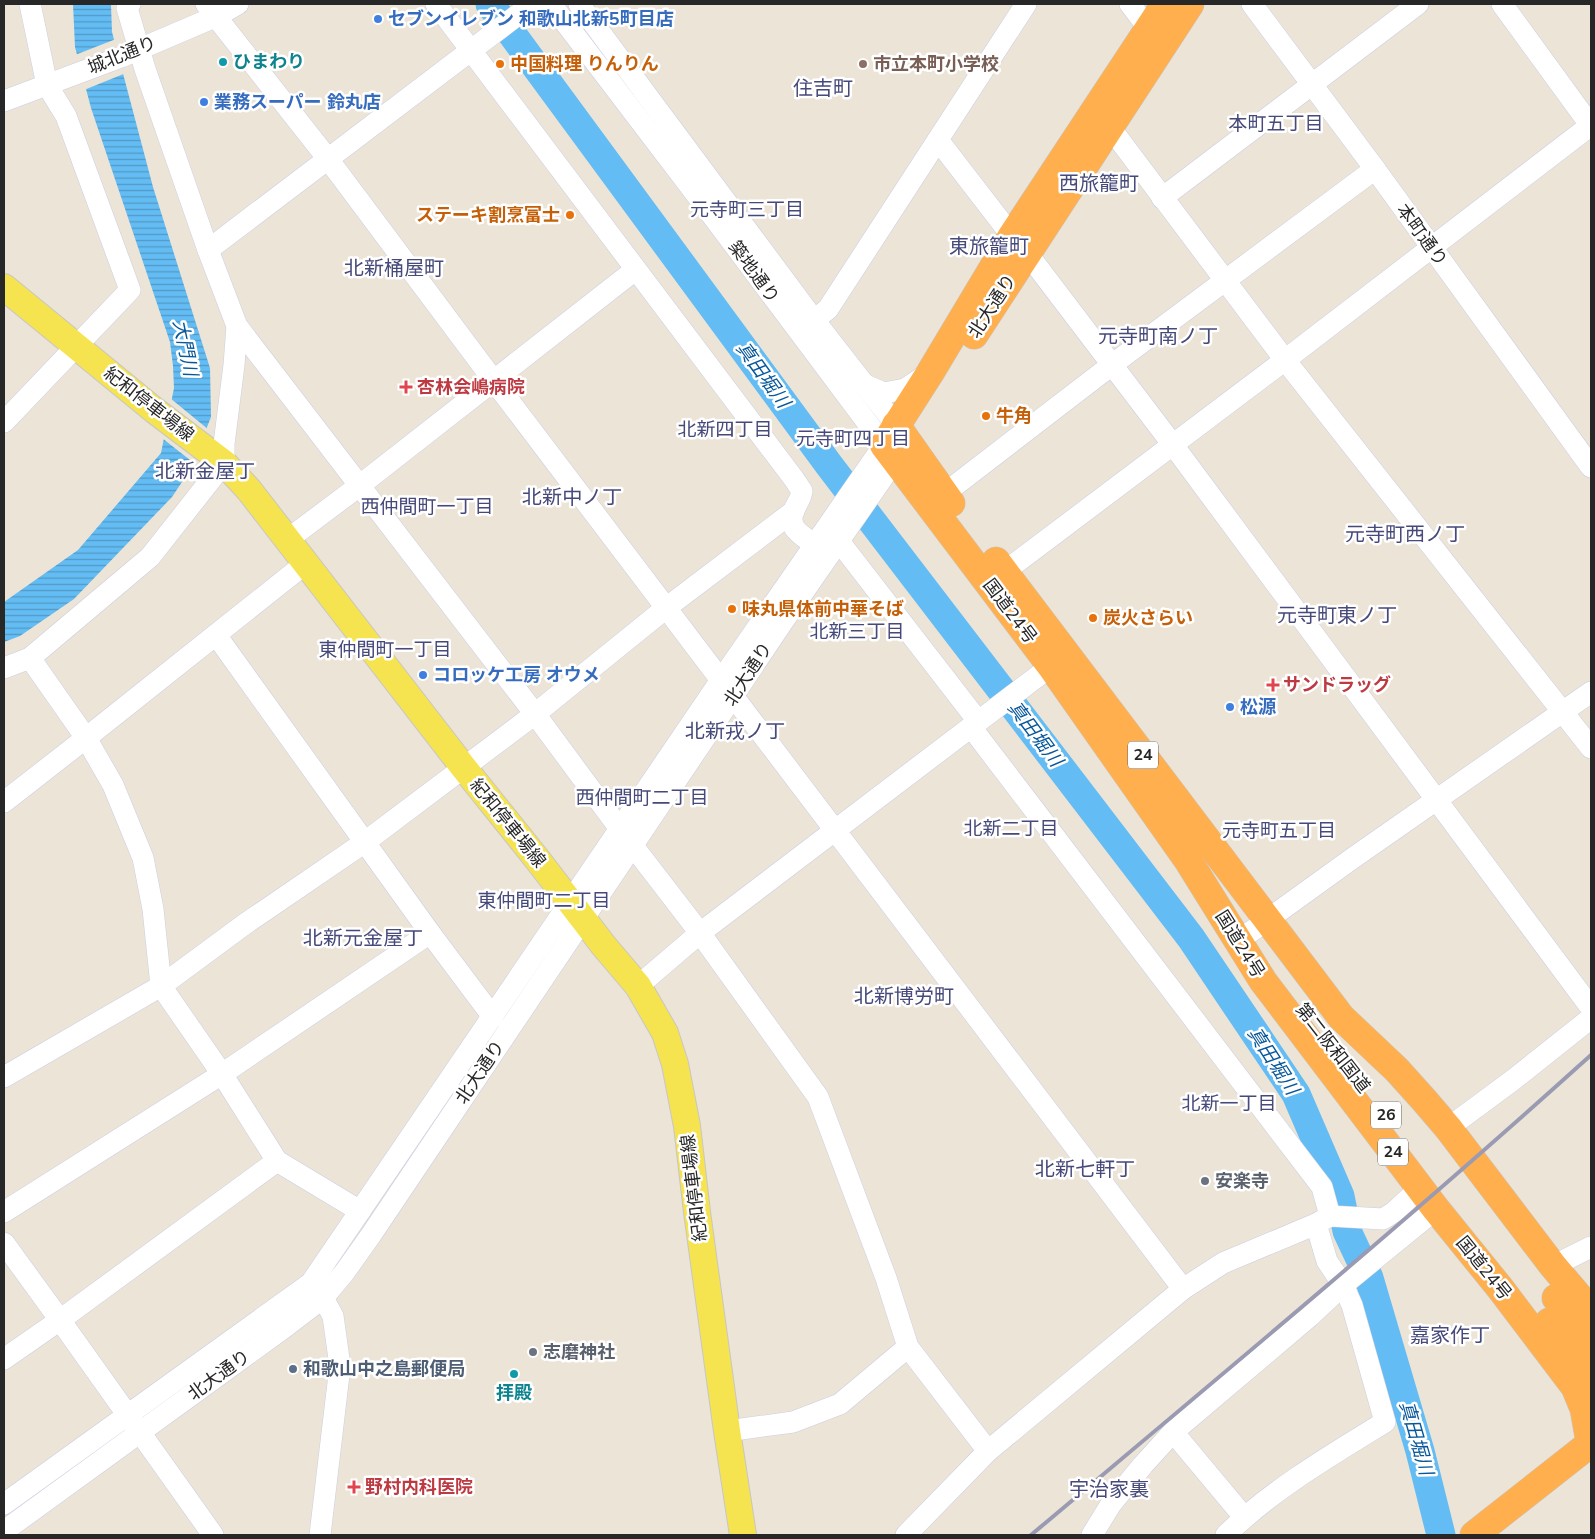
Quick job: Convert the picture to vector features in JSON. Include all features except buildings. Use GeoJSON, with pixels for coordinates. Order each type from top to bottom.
{"type":"FeatureCollection","features":[{"type":"Feature","properties":{"kind":"highway","name":"北大通り"},"geometry":{"type":"LineString","coordinates":[[895,443],[1020,244],[1164,4]]}},
{"type":"Feature","properties":{"kind":"highway","name":"北大通り"},"geometry":{"type":"LineString","coordinates":[[895,443],[930,373],[1020,244],[1109,126],[1190,4]]}},
{"type":"Feature","properties":{"kind":"highway","name":"国道24号"},"geometry":{"type":"LineString","coordinates":[[895,443],[944,494],[1004,572],[1189,862],[1251,932],[1397,1070],[1448,1128],[1553,1266],[1591,1311]]}},
{"type":"Feature","properties":{"kind":"highway","name":"国道24号"},"geometry":{"type":"LineString","coordinates":[[895,443],[1059,660],[1251,932],[1262,981],[1428,1199],[1500,1288],[1575,1387],[1584,1409],[1591,1443],[1474,1535]]}},
{"type":"Feature","properties":{"kind":"highway","name":"第二阪和国道"},"geometry":{"type":"LineString","coordinates":[[1251,932],[1512,1278],[1588,1370]]}},
{"type":"Feature","properties":{"kind":"highway","name":"第二阪和国道"},"geometry":{"type":"LineString","coordinates":[[1341,1017],[1528,1264],[1591,1340]]}},
{"type":"Feature","properties":{"kind":"main road","name":"紀和停車場線"},"geometry":{"type":"LineString","coordinates":[[4,287],[154,410],[217,458],[249,490],[464,768],[638,986],[665,1033],[676,1064],[687,1126],[697,1212],[743,1535]]}},
{"type":"Feature","properties":{"kind":"street"},"geometry":{"type":"LineString","coordinates":[[4,422],[130,290],[66,116],[57,81],[30,4]]}},
{"type":"Feature","properties":{"kind":"street"},"geometry":{"type":"LineString","coordinates":[[130,4],[127,8],[130,52],[145,70],[208,250],[237,326],[535,714],[700,933],[818,1097],[886,1278],[908,1347],[988,1450]]}},
{"type":"Feature","properties":{"kind":"street","name":"城北通り"},"geometry":{"type":"LineString","coordinates":[[4,101],[130,52],[212,10],[238,4]]}},
{"type":"Feature","properties":{"kind":"street"},"geometry":{"type":"LineString","coordinates":[[436,4],[635,270],[794,478],[802,492],[800,501],[794,511],[792,523],[795,530],[814,544]]}},
{"type":"Feature","properties":{"kind":"street","name":"築地通り"},"geometry":{"type":"LineString","coordinates":[[550,4],[708,210],[895,443]]}},
{"type":"Feature","properties":{"kind":"street","name":"築地通り"},"geometry":{"type":"LineString","coordinates":[[579,4],[863,384],[895,443]]}},
{"type":"Feature","properties":{"kind":"street"},"geometry":{"type":"LineString","coordinates":[[814,320],[828,309],[1026,4]]}},
{"type":"Feature","properties":{"kind":"street"},"geometry":{"type":"LineString","coordinates":[[1130,4],[1148,29]]}},
{"type":"Feature","properties":{"kind":"street","name":"本町通り"},"geometry":{"type":"LineString","coordinates":[[1252,4],[1375,169],[1431,248],[1588,456]]}},
{"type":"Feature","properties":{"kind":"street"},"geometry":{"type":"LineString","coordinates":[[1162,198],[1418,4]]}},
{"type":"Feature","properties":{"kind":"street"},"geometry":{"type":"LineString","coordinates":[[1004,572],[1285,360],[1591,125],[1502,4]]}},
{"type":"Feature","properties":{"kind":"street"},"geometry":{"type":"LineString","coordinates":[[212,10],[328,159],[727,689],[1183,1289]]}},
{"type":"Feature","properties":{"kind":"street"},"geometry":{"type":"LineString","coordinates":[[208,250],[524,10]]}},
{"type":"Feature","properties":{"kind":"street"},"geometry":{"type":"LineString","coordinates":[[1109,126],[1285,360],[1591,748]]}},
{"type":"Feature","properties":{"kind":"street"},"geometry":{"type":"LineString","coordinates":[[938,140],[1113,364],[1591,1008]]}},
{"type":"Feature","properties":{"kind":"street"},"geometry":{"type":"LineString","coordinates":[[944,494],[1224,280],[1375,169]]}},
{"type":"Feature","properties":{"kind":"street"},"geometry":{"type":"LineString","coordinates":[[287,540],[635,270]]}},
{"type":"Feature","properties":{"kind":"street"},"geometry":{"type":"LineString","coordinates":[[4,668],[30,658],[150,557],[217,458],[224,444],[237,326]]}},
{"type":"Feature","properties":{"kind":"street"},"geometry":{"type":"LineString","coordinates":[[863,384],[884,392],[905,389],[930,373]]}},
{"type":"Feature","properties":{"kind":"street"},"geometry":{"type":"LineString","coordinates":[[849,509],[895,443]]}},
{"type":"Feature","properties":{"kind":"street","name":"北大通り"},"geometry":{"type":"LineString","coordinates":[[4,1504],[127,1415],[344,1273],[371,1235],[577,911],[727,689],[838,540],[849,509]]}},
{"type":"Feature","properties":{"kind":"street","name":"北大通り"},"geometry":{"type":"LineString","coordinates":[[727,689],[814,544],[849,509]]}},
{"type":"Feature","properties":{"kind":"street"},"geometry":{"type":"LineString","coordinates":[[4,1077],[161,986],[245,924],[365,842],[535,714],[666,608],[794,511]]}},
{"type":"Feature","properties":{"kind":"street"},"geometry":{"type":"LineString","coordinates":[[838,540],[1322,1187],[1327,1261],[1346,1282],[1384,1422],[1319,1463],[1244,1517],[1226,1535]]}},
{"type":"Feature","properties":{"kind":"street"},"geometry":{"type":"LineString","coordinates":[[4,802],[306,563]]}},
{"type":"Feature","properties":{"kind":"street"},"geometry":{"type":"LineString","coordinates":[[216,635],[430,933],[493,1017]]}},
{"type":"Feature","properties":{"kind":"street"},"geometry":{"type":"LineString","coordinates":[[30,658],[86,738],[113,785],[144,858],[153,909],[161,986],[222,1074],[277,1161],[360,1211]]}},
{"type":"Feature","properties":{"kind":"street"},"geometry":{"type":"LineString","coordinates":[[638,986],[700,933],[1059,660]]}},
{"type":"Feature","properties":{"kind":"street"},"geometry":{"type":"LineString","coordinates":[[1251,932],[1591,692]]}},
{"type":"Feature","properties":{"kind":"street","name":"北大通り"},"geometry":{"type":"LineString","coordinates":[[4,1531],[285,1327],[317,1291],[360,1211],[493,1017],[577,911]]}},
{"type":"Feature","properties":{"kind":"street"},"geometry":{"type":"LineString","coordinates":[[4,1212],[222,1074],[430,933]]}},
{"type":"Feature","properties":{"kind":"street"},"geometry":{"type":"LineString","coordinates":[[1448,1128],[1513,1080],[1591,1018]]}},
{"type":"Feature","properties":{"kind":"street"},"geometry":{"type":"LineString","coordinates":[[4,1359],[277,1161]]}},
{"type":"Feature","properties":{"kind":"street"},"geometry":{"type":"LineString","coordinates":[[906,1535],[988,1450],[1162,1305],[1223,1263],[1323,1220],[1358,1217],[1382,1219],[1394,1212],[1428,1199]]}},
{"type":"Feature","properties":{"kind":"street"},"geometry":{"type":"LineString","coordinates":[[1092,1535],[1111,1504],[1142,1465],[1173,1432],[1346,1282],[1380,1255],[1428,1199]]}},
{"type":"Feature","properties":{"kind":"street"},"geometry":{"type":"LineString","coordinates":[[4,1243],[213,1535]]}},
{"type":"Feature","properties":{"kind":"street"},"geometry":{"type":"LineString","coordinates":[[1553,1266],[1591,1247]]}},
{"type":"Feature","properties":{"kind":"street"},"geometry":{"type":"LineString","coordinates":[[317,1291],[333,1316],[340,1366],[320,1535]]}},
{"type":"Feature","properties":{"kind":"street"},"geometry":{"type":"LineString","coordinates":[[727,1431],[792,1422],[840,1404],[908,1347]]}},
{"type":"Feature","properties":{"kind":"street"},"geometry":{"type":"LineString","coordinates":[[1173,1432],[1244,1517]]}},
{"type":"Feature","properties":{"kind":"water","name":"大門川"},"geometry":{"type":"Polygon","coordinates":[[[73,4],[111,4],[112,32],[153,187],[210,368],[211,417],[190,470],[172,497],[74,599],[20,636],[4,642],[4,602],[78,550],[161,453],[174,388],[170,342],[91,108],[75,47],[73,4]]]}},
{"type":"Feature","properties":{"kind":"pier"},"geometry":{"type":"Polygon","coordinates":[[[116,39],[126,73],[84,90],[75,55],[116,39]]]}},
{"type":"Feature","properties":{"kind":"pier"},"geometry":{"type":"Polygon","coordinates":[[[170,398],[209,430],[195,464],[162,438],[170,398]]]}},
{"type":"Feature","properties":{"kind":"waterway","name":"真田堀川"},"geometry":{"type":"LineString","coordinates":[[490,4],[829,465],[1191,938],[1296,1094],[1340,1196],[1347,1231],[1369,1278],[1420,1451],[1441,1535]]}},
{"type":"Feature","properties":{"kind":"railway"},"geometry":{"type":"LineString","coordinates":[[1031,1535],[1383,1238],[1591,1055]]}},
{"type":"Feature","properties":{"kind":"place","name":"セブンイレブン 和歌山北新5町目店"},"geometry":{"type":"Point","coordinates":[378,19]}},
{"type":"Feature","properties":{"kind":"place","name":"ひまわり"},"geometry":{"type":"Point","coordinates":[223,62]}},
{"type":"Feature","properties":{"kind":"place","name":"中国料理 りんりん"},"geometry":{"type":"Point","coordinates":[500,64]}},
{"type":"Feature","properties":{"kind":"place","name":"市立本町小学校"},"geometry":{"type":"Point","coordinates":[863,64]}},
{"type":"Feature","properties":{"kind":"place","name":"業務スーパー 鈴丸店"},"geometry":{"type":"Point","coordinates":[204,102]}},
{"type":"Feature","properties":{"kind":"place","name":"ステーキ割烹富士"},"geometry":{"type":"Point","coordinates":[570,215]}},
{"type":"Feature","properties":{"kind":"place","name":"杏林会嶋病院"},"geometry":{"type":"Point","coordinates":[406,387]}},
{"type":"Feature","properties":{"kind":"place","name":"牛角"},"geometry":{"type":"Point","coordinates":[986,416]}},
{"type":"Feature","properties":{"kind":"place","name":"味丸県体前中華そば"},"geometry":{"type":"Point","coordinates":[732,609]}},
{"type":"Feature","properties":{"kind":"place","name":"炭火さらい"},"geometry":{"type":"Point","coordinates":[1093,618]}},
{"type":"Feature","properties":{"kind":"place","name":"コロッケ工房 オウメ"},"geometry":{"type":"Point","coordinates":[423,675]}},
{"type":"Feature","properties":{"kind":"place","name":"サンドラッグ"},"geometry":{"type":"Point","coordinates":[1273,685]}},
{"type":"Feature","properties":{"kind":"place","name":"松源"},"geometry":{"type":"Point","coordinates":[1230,707]}},
{"type":"Feature","properties":{"kind":"place","name":"安楽寺"},"geometry":{"type":"Point","coordinates":[1205,1181]}},
{"type":"Feature","properties":{"kind":"place","name":"志磨神社"},"geometry":{"type":"Point","coordinates":[533,1352]}},
{"type":"Feature","properties":{"kind":"place","name":"和歌山中之島郵便局"},"geometry":{"type":"Point","coordinates":[293,1369]}},
{"type":"Feature","properties":{"kind":"place","name":"拝殿"},"geometry":{"type":"Point","coordinates":[514,1374]}},
{"type":"Feature","properties":{"kind":"place","name":"野村内科医院"},"geometry":{"type":"Point","coordinates":[354,1487]}},
{"type":"Feature","properties":{"kind":"district","name":"住吉町"},"geometry":{"type":"Point","coordinates":[823,88]}},
{"type":"Feature","properties":{"kind":"district","name":"本町五丁目"},"geometry":{"type":"Point","coordinates":[1276,124]}},
{"type":"Feature","properties":{"kind":"district","name":"西旅籠町"},"geometry":{"type":"Point","coordinates":[1099,183]}},
{"type":"Feature","properties":{"kind":"district","name":"元寺町三丁目"},"geometry":{"type":"Point","coordinates":[747,210]}},
{"type":"Feature","properties":{"kind":"district","name":"東旅籠町"},"geometry":{"type":"Point","coordinates":[989,246]}},
{"type":"Feature","properties":{"kind":"district","name":"北新桶屋町"},"geometry":{"type":"Point","coordinates":[394,268]}},
{"type":"Feature","properties":{"kind":"district","name":"元寺町南ノ丁"},"geometry":{"type":"Point","coordinates":[1158,336]}},
{"type":"Feature","properties":{"kind":"district","name":"北新四丁目"},"geometry":{"type":"Point","coordinates":[725,430]}},
{"type":"Feature","properties":{"kind":"district","name":"元寺町四丁目"},"geometry":{"type":"Point","coordinates":[853,439]}},
{"type":"Feature","properties":{"kind":"district","name":"北新金屋丁"},"geometry":{"type":"Point","coordinates":[205,471]}},
{"type":"Feature","properties":{"kind":"district","name":"北新中ノ丁"},"geometry":{"type":"Point","coordinates":[572,497]}},
{"type":"Feature","properties":{"kind":"district","name":"西仲間町一丁目"},"geometry":{"type":"Point","coordinates":[427,507]}},
{"type":"Feature","properties":{"kind":"district","name":"元寺町西ノ丁"},"geometry":{"type":"Point","coordinates":[1405,534]}},
{"type":"Feature","properties":{"kind":"district","name":"元寺町東ノ丁"},"geometry":{"type":"Point","coordinates":[1337,615]}},
{"type":"Feature","properties":{"kind":"district","name":"北新三丁目"},"geometry":{"type":"Point","coordinates":[857,632]}},
{"type":"Feature","properties":{"kind":"district","name":"東仲間町一丁目"},"geometry":{"type":"Point","coordinates":[385,650]}},
{"type":"Feature","properties":{"kind":"district","name":"北新戎ノ丁"},"geometry":{"type":"Point","coordinates":[735,731]}},
{"type":"Feature","properties":{"kind":"district","name":"西仲間町二丁目"},"geometry":{"type":"Point","coordinates":[642,798]}},
{"type":"Feature","properties":{"kind":"district","name":"北新二丁目"},"geometry":{"type":"Point","coordinates":[1011,829]}},
{"type":"Feature","properties":{"kind":"district","name":"元寺町五丁目"},"geometry":{"type":"Point","coordinates":[1279,831]}},
{"type":"Feature","properties":{"kind":"district","name":"東仲間町二丁目"},"geometry":{"type":"Point","coordinates":[544,901]}},
{"type":"Feature","properties":{"kind":"district","name":"北新元金屋丁"},"geometry":{"type":"Point","coordinates":[363,938]}},
{"type":"Feature","properties":{"kind":"district","name":"北新博労町"},"geometry":{"type":"Point","coordinates":[904,996]}},
{"type":"Feature","properties":{"kind":"district","name":"北新一丁目"},"geometry":{"type":"Point","coordinates":[1229,1104]}},
{"type":"Feature","properties":{"kind":"district","name":"北新七軒丁"},"geometry":{"type":"Point","coordinates":[1085,1169]}},
{"type":"Feature","properties":{"kind":"district","name":"嘉家作丁"},"geometry":{"type":"Point","coordinates":[1450,1335]}},
{"type":"Feature","properties":{"kind":"district","name":"宇治家裏"},"geometry":{"type":"Point","coordinates":[1109,1489]}}]}
